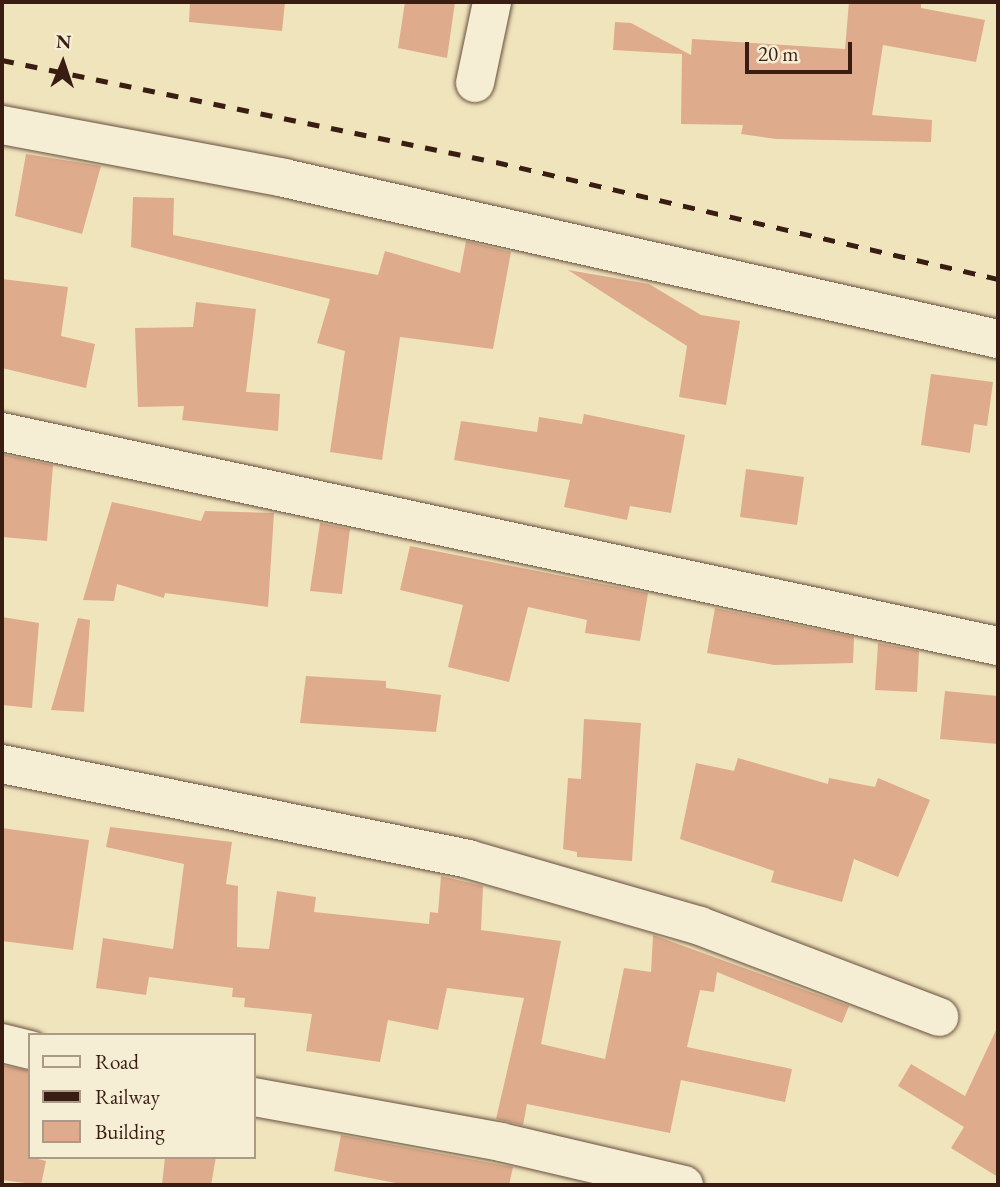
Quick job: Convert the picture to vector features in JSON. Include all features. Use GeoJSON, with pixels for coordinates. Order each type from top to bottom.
{"type":"FeatureCollection","features":[{"type":"Feature","properties":{"kind":"street"},"geometry":{"type":"LineString","coordinates":[[475,83],[492,2]]}},
{"type":"Feature","properties":{"kind":"street"},"geometry":{"type":"LineString","coordinates":[[2,125],[284,178],[998,339]]}},
{"type":"Feature","properties":{"kind":"street"},"geometry":{"type":"LineString","coordinates":[[2,432],[998,646]]}},
{"type":"Feature","properties":{"kind":"street"},"geometry":{"type":"LineString","coordinates":[[2,764],[468,859],[700,926],[939,1017]]}},
{"type":"Feature","properties":{"kind":"street"},"geometry":{"type":"LineString","coordinates":[[2,1043],[28,1050]]}},
{"type":"Feature","properties":{"kind":"street"},"geometry":{"type":"LineString","coordinates":[[256,1097],[501,1142],[684,1185]]}},
{"type":"Feature","properties":{"kind":"building"},"geometry":{"type":"Polygon","coordinates":[[[190,2],[285,2],[282,31],[189,22],[190,2]]]}},
{"type":"Feature","properties":{"kind":"building"},"geometry":{"type":"Polygon","coordinates":[[[405,2],[455,2],[447,58],[398,48],[405,2]]]}},
{"type":"Feature","properties":{"kind":"building"},"geometry":{"type":"Polygon","coordinates":[[[849,2],[921,2],[921,8],[985,20],[976,62],[883,45],[872,115],[932,120],[931,142],[776,139],[741,134],[743,125],[681,124],[682,54],[613,50],[615,22],[631,23],[691,55],[692,39],[845,49],[849,2]]]}},
{"type":"Feature","properties":{"kind":"building"},"geometry":{"type":"Polygon","coordinates":[[[26,154],[101,166],[82,234],[15,216],[26,154]]]}},
{"type":"Feature","properties":{"kind":"building"},"geometry":{"type":"Polygon","coordinates":[[[133,197],[174,198],[173,235],[378,275],[385,251],[460,273],[466,241],[511,252],[493,349],[400,337],[382,460],[330,452],[345,351],[317,343],[330,299],[131,247],[133,197]]]}},
{"type":"Feature","properties":{"kind":"building"},"geometry":{"type":"Polygon","coordinates":[[[568,270],[649,284],[701,315],[740,321],[726,405],[679,397],[687,346],[568,270]]]}},
{"type":"Feature","properties":{"kind":"building"},"geometry":{"type":"Polygon","coordinates":[[[2,279],[68,287],[61,336],[95,344],[86,388],[2,368],[2,279]]]}},
{"type":"Feature","properties":{"kind":"building"},"geometry":{"type":"Polygon","coordinates":[[[196,302],[256,309],[246,392],[280,394],[278,431],[182,420],[184,406],[138,407],[135,328],[193,327],[196,302]]]}},
{"type":"Feature","properties":{"kind":"building"},"geometry":{"type":"Polygon","coordinates":[[[931,374],[993,382],[987,426],[974,424],[970,453],[921,445],[931,374]]]}},
{"type":"Feature","properties":{"kind":"building"},"geometry":{"type":"Polygon","coordinates":[[[584,414],[685,435],[671,513],[630,506],[627,520],[564,507],[570,480],[454,460],[461,421],[537,432],[539,417],[582,424],[584,414]]]}},
{"type":"Feature","properties":{"kind":"building"},"geometry":{"type":"Polygon","coordinates":[[[2,454],[53,465],[47,541],[2,537],[2,454]]]}},
{"type":"Feature","properties":{"kind":"building"},"geometry":{"type":"Polygon","coordinates":[[[746,469],[804,477],[797,525],[740,517],[746,469]]]}},
{"type":"Feature","properties":{"kind":"building"},"geometry":{"type":"Polygon","coordinates":[[[112,502],[201,521],[205,511],[274,513],[268,607],[165,593],[164,598],[117,584],[114,601],[83,600],[112,502]]]}},
{"type":"Feature","properties":{"kind":"building"},"geometry":{"type":"Polygon","coordinates":[[[320,523],[350,529],[342,594],[310,591],[320,523]]]}},
{"type":"Feature","properties":{"kind":"building"},"geometry":{"type":"Polygon","coordinates":[[[410,546],[648,593],[640,641],[585,633],[587,620],[528,607],[509,682],[448,667],[463,605],[400,590],[410,546]]]}},
{"type":"Feature","properties":{"kind":"building"},"geometry":{"type":"Polygon","coordinates":[[[715,608],[854,637],[853,663],[774,665],[707,653],[715,608]]]}},
{"type":"Feature","properties":{"kind":"building"},"geometry":{"type":"Polygon","coordinates":[[[2,617],[39,623],[32,708],[2,705],[2,617]]]}},
{"type":"Feature","properties":{"kind":"building"},"geometry":{"type":"Polygon","coordinates":[[[78,618],[90,620],[84,712],[51,710],[78,618]]]}},
{"type":"Feature","properties":{"kind":"building"},"geometry":{"type":"Polygon","coordinates":[[[878,643],[919,651],[917,692],[875,690],[878,643]]]}},
{"type":"Feature","properties":{"kind":"building"},"geometry":{"type":"Polygon","coordinates":[[[306,676],[386,681],[386,688],[441,695],[436,732],[300,723],[306,676]]]}},
{"type":"Feature","properties":{"kind":"building"},"geometry":{"type":"Polygon","coordinates":[[[945,691],[998,696],[998,744],[940,739],[945,691]]]}},
{"type":"Feature","properties":{"kind":"building"},"geometry":{"type":"Polygon","coordinates":[[[584,719],[641,723],[632,861],[577,857],[577,852],[563,849],[568,778],[581,779],[584,719]]]}},
{"type":"Feature","properties":{"kind":"building"},"geometry":{"type":"Polygon","coordinates":[[[738,758],[828,784],[829,778],[875,787],[878,778],[930,800],[898,877],[854,859],[842,902],[771,882],[774,871],[680,839],[696,763],[734,771],[738,758]]]}},
{"type":"Feature","properties":{"kind":"building"},"geometry":{"type":"Polygon","coordinates":[[[110,827],[232,842],[226,884],[238,886],[237,947],[269,949],[277,891],[316,897],[314,912],[429,924],[430,912],[438,913],[441,876],[483,886],[481,930],[561,941],[541,1044],[605,1059],[624,968],[651,972],[653,935],[849,1006],[842,1023],[717,972],[714,992],[700,990],[687,1047],[792,1069],[785,1102],[681,1080],[670,1133],[527,1104],[523,1125],[496,1119],[524,998],[447,988],[438,1030],[388,1020],[380,1062],[306,1051],[312,1014],[244,1007],[245,998],[232,997],[233,988],[149,977],[146,995],[96,988],[103,938],[173,949],[184,864],[106,847],[110,827]]]}},
{"type":"Feature","properties":{"kind":"building"},"geometry":{"type":"Polygon","coordinates":[[[2,828],[89,840],[73,950],[2,941],[2,828]]]}},
{"type":"Feature","properties":{"kind":"building"},"geometry":{"type":"Polygon","coordinates":[[[998,1026],[998,1177],[951,1148],[964,1127],[898,1086],[911,1064],[965,1096],[998,1026]]]}},
{"type":"Feature","properties":{"kind":"building"},"geometry":{"type":"Polygon","coordinates":[[[2,1065],[28,1071],[28,1159],[46,1161],[41,1185],[2,1180],[2,1065]]]}},
{"type":"Feature","properties":{"kind":"building"},"geometry":{"type":"Polygon","coordinates":[[[341,1135],[513,1167],[509,1185],[406,1185],[334,1171],[341,1135]]]}},
{"type":"Feature","properties":{"kind":"building"},"geometry":{"type":"Polygon","coordinates":[[[165,1159],[216,1159],[211,1185],[162,1185],[165,1159]]]}},
{"type":"Feature","properties":{"kind":"railway"},"geometry":{"type":"LineString","coordinates":[[2,60],[496,162],[998,279]]}}]}
